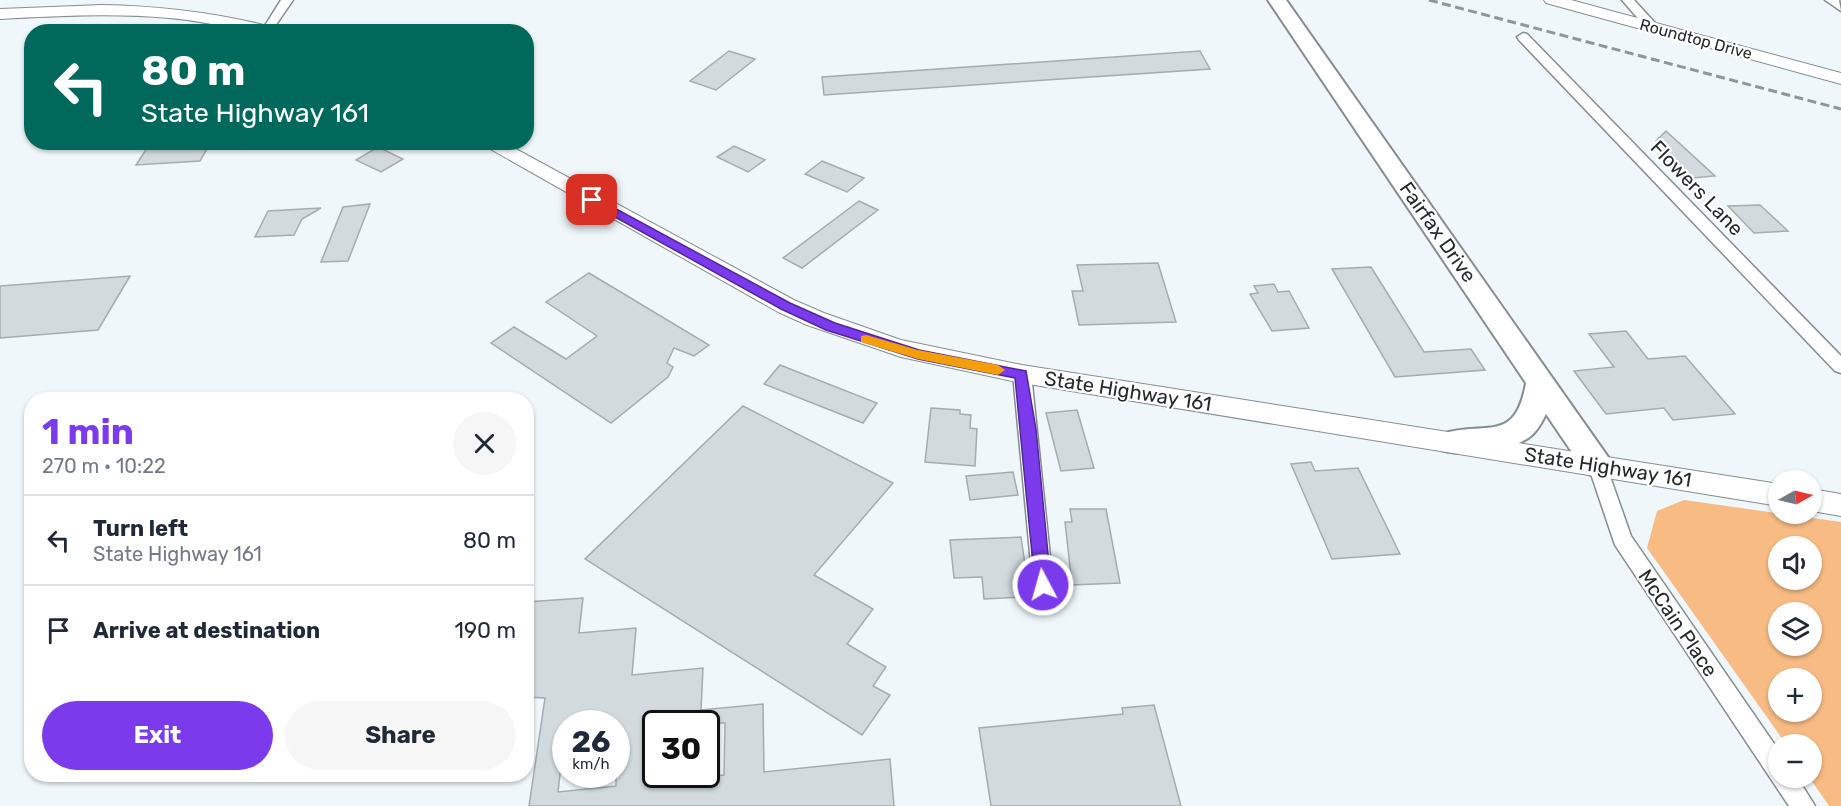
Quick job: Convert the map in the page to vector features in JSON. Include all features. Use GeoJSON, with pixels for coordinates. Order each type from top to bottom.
{"type":"FeatureCollection","features":[{"type":"Feature","properties":{"kind":"main road","name":"Roundtop Drive"},"geometry":{"type":"LineString","coordinates":[[1552,0],[1841,79]]}},
{"type":"Feature","properties":{"kind":"main road","name":"Fairfax Drive"},"geometry":{"type":"LineString","coordinates":[[1283,10],[1597,465]]}},
{"type":"Feature","properties":{"kind":"main road"},"geometry":{"type":"LineString","coordinates":[[0,14],[122,11],[203,17],[236,24]]}},
{"type":"Feature","properties":{"kind":"main road","name":"State Highway 161"},"geometry":{"type":"LineString","coordinates":[[502,150],[786,306],[830,326],[918,355],[1022,374],[1768,493]]}},
{"type":"Feature","properties":{"kind":"main road"},"geometry":{"type":"LineString","coordinates":[[1452,442],[1496,439],[1514,433],[1526,425],[1537,405],[1540,380]]}},
{"type":"Feature","properties":{"kind":"main road"},"geometry":{"type":"LineString","coordinates":[[1822,502],[1841,505]]}},
{"type":"Feature","properties":{"kind":"street"},"geometry":{"type":"LineString","coordinates":[[272,24],[287,0]]}},
{"type":"Feature","properties":{"kind":"street"},"geometry":{"type":"LineString","coordinates":[[1628,0],[1652,27]]}},
{"type":"Feature","properties":{"kind":"street"},"geometry":{"type":"LineString","coordinates":[[1831,0],[1841,7]]}},
{"type":"Feature","properties":{"kind":"street","name":"Flowers Lane"},"geometry":{"type":"LineString","coordinates":[[1523,38],[1841,368]]}},
{"type":"Feature","properties":{"kind":"street"},"geometry":{"type":"LineString","coordinates":[[1022,374],[1043,585]]}},
{"type":"Feature","properties":{"kind":"street","name":"McCain Place"},"geometry":{"type":"LineString","coordinates":[[1597,465],[1622,539],[1768,755]]}},
{"type":"Feature","properties":{"kind":"street"},"geometry":{"type":"LineString","coordinates":[[1791,788],[1803,806]]}},
{"type":"Feature","properties":{"kind":"shaded area"},"geometry":{"type":"Polygon","coordinates":[[[1684,500],[1768,512],[1768,524],[1822,524],[1822,519],[1841,522],[1841,806],[1829,806],[1817,788],[1822,788],[1822,734],[1779,734],[1770,722],[1822,722],[1822,668],[1768,668],[1768,719],[1647,548],[1657,511],[1684,500]]]}},
{"type":"Feature","properties":{"kind":"building"},"geometry":{"type":"Polygon","coordinates":[[[729,51],[755,59],[716,90],[690,81],[729,51]]]}},
{"type":"Feature","properties":{"kind":"building"},"geometry":{"type":"Polygon","coordinates":[[[1200,51],[1210,69],[824,95],[822,77],[1200,51]]]}},
{"type":"Feature","properties":{"kind":"building"},"geometry":{"type":"Polygon","coordinates":[[[1666,131],[1715,176],[1692,178],[1656,141],[1666,131]]]}},
{"type":"Feature","properties":{"kind":"building"},"geometry":{"type":"Polygon","coordinates":[[[734,146],[765,160],[748,172],[717,157],[734,146]]]}},
{"type":"Feature","properties":{"kind":"building"},"geometry":{"type":"Polygon","coordinates":[[[146,150],[206,150],[200,161],[136,165],[146,150]]]}},
{"type":"Feature","properties":{"kind":"building"},"geometry":{"type":"Polygon","coordinates":[[[373,150],[384,150],[403,159],[381,172],[356,160],[373,150]]]}},
{"type":"Feature","properties":{"kind":"building"},"geometry":{"type":"Polygon","coordinates":[[[822,161],[864,178],[847,192],[805,174],[822,161]]]}},
{"type":"Feature","properties":{"kind":"building"},"geometry":{"type":"Polygon","coordinates":[[[859,201],[878,210],[802,268],[783,258],[859,201]]]}},
{"type":"Feature","properties":{"kind":"building"},"geometry":{"type":"Polygon","coordinates":[[[370,204],[348,261],[321,262],[343,207],[370,204]]]}},
{"type":"Feature","properties":{"kind":"building"},"geometry":{"type":"Polygon","coordinates":[[[1760,205],[1788,231],[1754,233],[1728,206],[1760,205]]]}},
{"type":"Feature","properties":{"kind":"building"},"geometry":{"type":"Polygon","coordinates":[[[321,208],[302,219],[294,235],[255,237],[268,211],[321,208]]]}},
{"type":"Feature","properties":{"kind":"building"},"geometry":{"type":"Polygon","coordinates":[[[1158,263],[1176,322],[1079,325],[1072,291],[1083,291],[1077,265],[1158,263]]]}},
{"type":"Feature","properties":{"kind":"building"},"geometry":{"type":"Polygon","coordinates":[[[1371,267],[1424,352],[1471,349],[1485,370],[1395,377],[1332,269],[1371,267]]]}},
{"type":"Feature","properties":{"kind":"building"},"geometry":{"type":"Polygon","coordinates":[[[589,273],[709,345],[694,356],[674,348],[667,363],[673,367],[668,377],[611,423],[491,343],[514,327],[566,359],[597,336],[546,302],[589,273]]]}},
{"type":"Feature","properties":{"kind":"building"},"geometry":{"type":"Polygon","coordinates":[[[130,276],[98,330],[0,338],[0,286],[130,276]]]}},
{"type":"Feature","properties":{"kind":"building"},"geometry":{"type":"Polygon","coordinates":[[[1274,284],[1278,292],[1289,291],[1309,328],[1272,331],[1250,294],[1258,293],[1254,286],[1274,284]]]}},
{"type":"Feature","properties":{"kind":"building"},"geometry":{"type":"Polygon","coordinates":[[[1626,331],[1648,359],[1685,356],[1735,414],[1673,420],[1664,408],[1606,414],[1574,371],[1614,367],[1589,334],[1626,331]]]}},
{"type":"Feature","properties":{"kind":"building"},"geometry":{"type":"Polygon","coordinates":[[[780,365],[877,403],[863,423],[764,384],[780,365]]]}},
{"type":"Feature","properties":{"kind":"building"},"geometry":{"type":"Polygon","coordinates":[[[743,406],[893,483],[814,575],[873,609],[847,644],[886,667],[873,686],[890,695],[862,735],[585,559],[743,406]]]}},
{"type":"Feature","properties":{"kind":"building"},"geometry":{"type":"Polygon","coordinates":[[[931,408],[960,410],[960,414],[971,415],[970,428],[977,429],[975,466],[925,462],[931,408]]]}},
{"type":"Feature","properties":{"kind":"building"},"geometry":{"type":"Polygon","coordinates":[[[1077,410],[1094,468],[1061,471],[1046,413],[1077,410]]]}},
{"type":"Feature","properties":{"kind":"building"},"geometry":{"type":"Polygon","coordinates":[[[1311,462],[1315,471],[1358,468],[1400,554],[1332,559],[1291,464],[1311,462]]]}},
{"type":"Feature","properties":{"kind":"building"},"geometry":{"type":"Polygon","coordinates":[[[1013,472],[1018,495],[970,500],[966,476],[1013,472]]]}},
{"type":"Feature","properties":{"kind":"building"},"geometry":{"type":"Polygon","coordinates":[[[1070,509],[1106,509],[1120,583],[1072,585],[1065,522],[1072,522],[1070,509]]]}},
{"type":"Feature","properties":{"kind":"building"},"geometry":{"type":"Polygon","coordinates":[[[1021,537],[1027,578],[1018,578],[1021,597],[984,599],[982,577],[954,578],[950,540],[1021,537]]]}},
{"type":"Feature","properties":{"kind":"building"},"geometry":{"type":"Polygon","coordinates":[[[583,598],[579,633],[636,628],[632,675],[703,668],[701,710],[763,704],[764,772],[890,759],[894,806],[529,806],[545,698],[534,697],[534,601],[583,598]]]}},
{"type":"Feature","properties":{"kind":"building"},"geometry":{"type":"Polygon","coordinates":[[[1154,705],[1181,806],[991,806],[979,728],[1123,714],[1122,708],[1154,705]]]}},
{"type":"Feature","properties":{"kind":"railway"},"geometry":{"type":"LineString","coordinates":[[1429,0],[1841,109]]}},
{"type":"Feature","properties":{"kind":"slow traffic"},"geometry":{"type":"LineString","coordinates":[[866,339],[918,355],[998,370]]}},
{"type":"Feature","properties":{"kind":"route"},"geometry":{"type":"LineString","coordinates":[[592,200],[786,306],[830,326],[918,355],[1022,374],[1043,585]]}}]}
